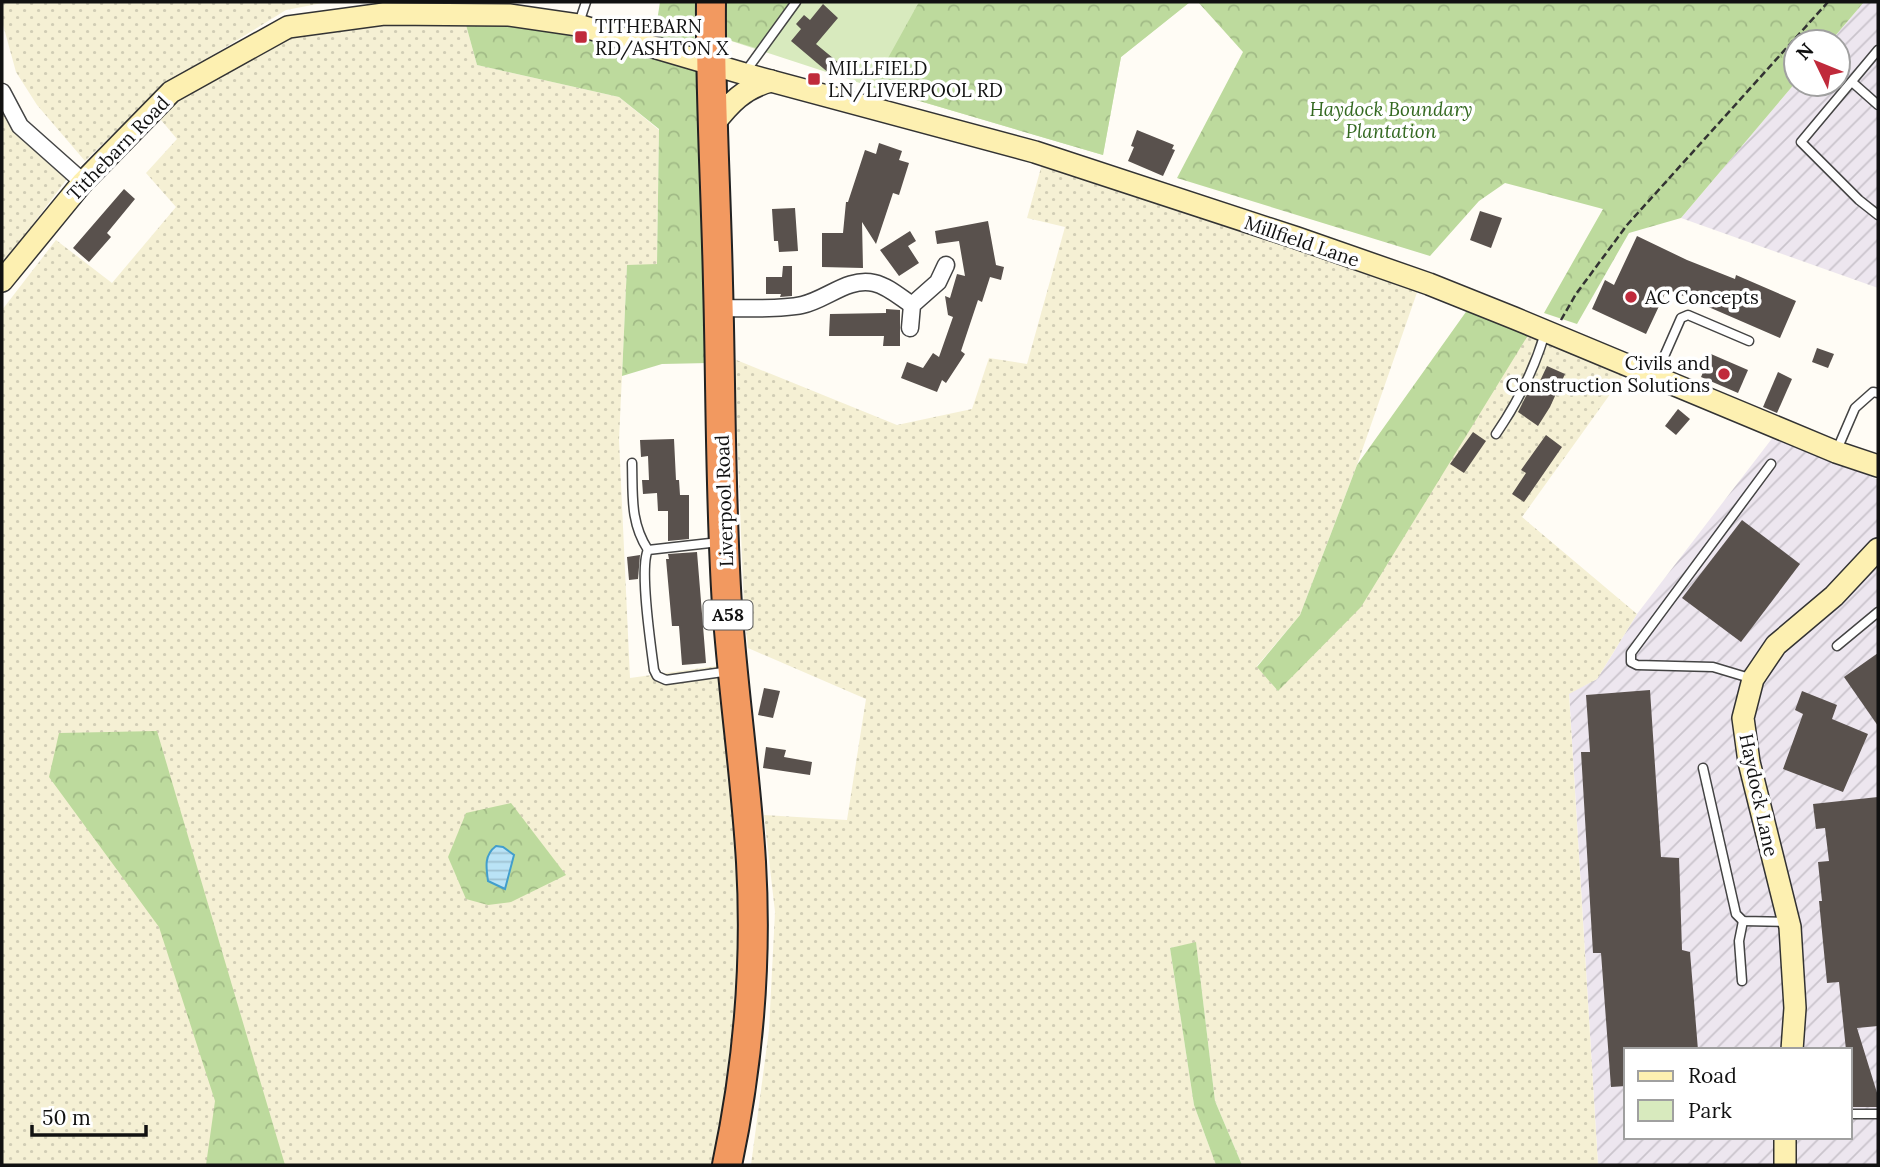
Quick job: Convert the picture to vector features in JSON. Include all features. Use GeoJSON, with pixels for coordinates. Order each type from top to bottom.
{"type":"FeatureCollection","features":[{"type":"Feature","properties":{"kind":"highway","name":"Liverpool Road"},"geometry":{"type":"LineString","coordinates":[[710,2],[724,541],[751,862],[752,924],[746,1066],[727,1165]]}},
{"type":"Feature","properties":{"kind":"street","name":"Tithebarn Road"},"geometry":{"type":"LineString","coordinates":[[2,281],[83,182],[171,92],[288,27],[384,14],[509,15],[578,26],[710,62]]}},
{"type":"Feature","properties":{"kind":"street","name":"Millfield Lane"},"geometry":{"type":"LineString","coordinates":[[710,62],[745,74],[1048,156],[1429,284],[1836,452],[1878,466]]}},
{"type":"Feature","properties":{"kind":"street"},"geometry":{"type":"LineString","coordinates":[[713,125],[738,96],[759,84],[771,81]]}},
{"type":"Feature","properties":{"kind":"street"},"geometry":{"type":"LineString","coordinates":[[2,92],[20,126],[83,182]]}},
{"type":"Feature","properties":{"kind":"street"},"geometry":{"type":"LineString","coordinates":[[910,328],[912,305],[938,282],[946,265]]}},
{"type":"Feature","properties":{"kind":"street"},"geometry":{"type":"LineString","coordinates":[[719,309],[801,306],[862,282],[884,287],[912,305]]}},
{"type":"Feature","properties":{"kind":"street","name":"Haydock Lane"},"geometry":{"type":"LineString","coordinates":[[1792,1048],[1795,1008],[1788,922],[1749,762],[1743,718],[1753,679],[1776,645],[1876,558]]}},
{"type":"Feature","properties":{"kind":"street"},"geometry":{"type":"LineString","coordinates":[[1785,1139],[1785,1165]]}},
{"type":"Feature","properties":{"kind":"lane"},"geometry":{"type":"LineString","coordinates":[[578,26],[586,2]]}},
{"type":"Feature","properties":{"kind":"lane"},"geometry":{"type":"LineString","coordinates":[[745,74],[796,2]]}},
{"type":"Feature","properties":{"kind":"lane"},"geometry":{"type":"LineString","coordinates":[[1878,50],[1852,82],[1878,105]]}},
{"type":"Feature","properties":{"kind":"lane"},"geometry":{"type":"LineString","coordinates":[[1838,98],[1801,142],[1859,200],[1878,215]]}},
{"type":"Feature","properties":{"kind":"lane"},"geometry":{"type":"LineString","coordinates":[[1656,377],[1681,318],[1688,315],[1749,341]]}},
{"type":"Feature","properties":{"kind":"lane"},"geometry":{"type":"LineString","coordinates":[[1496,434],[1524,389],[1550,332]]}},
{"type":"Feature","properties":{"kind":"lane"},"geometry":{"type":"LineString","coordinates":[[1836,452],[1855,408],[1873,392],[1878,393]]}},
{"type":"Feature","properties":{"kind":"lane"},"geometry":{"type":"LineString","coordinates":[[632,463],[633,513],[637,533],[648,550]]}},
{"type":"Feature","properties":{"kind":"lane"},"geometry":{"type":"LineString","coordinates":[[1753,679],[1713,667],[1637,665],[1631,662],[1631,653],[1771,464]]}},
{"type":"Feature","properties":{"kind":"lane"},"geometry":{"type":"LineString","coordinates":[[648,550],[724,541]]}},
{"type":"Feature","properties":{"kind":"lane"},"geometry":{"type":"LineString","coordinates":[[648,550],[644,561],[654,670],[657,676],[666,680],[733,671]]}},
{"type":"Feature","properties":{"kind":"lane"},"geometry":{"type":"LineString","coordinates":[[1837,646],[1878,612]]}},
{"type":"Feature","properties":{"kind":"lane"},"geometry":{"type":"LineString","coordinates":[[1703,768],[1734,908],[1743,921],[1739,941],[1742,981]]}},
{"type":"Feature","properties":{"kind":"lane"},"geometry":{"type":"LineString","coordinates":[[1743,921],[1788,922]]}},
{"type":"Feature","properties":{"kind":"lane"},"geometry":{"type":"LineString","coordinates":[[1852,1114],[1878,1114]]}},
{"type":"Feature","properties":{"kind":"path"},"geometry":{"type":"LineString","coordinates":[[1550,332],[1627,225],[1828,2]]}},
{"type":"Feature","properties":{"kind":"shaded area"},"geometry":{"type":"Polygon","coordinates":[[[2,2],[328,2],[286,10],[161,87],[85,161],[37,105],[16,72],[2,21],[2,2]]]}},
{"type":"Feature","properties":{"kind":"shaded area"},"geometry":{"type":"Polygon","coordinates":[[[1864,2],[1878,2],[1878,288],[1681,218],[1782,98],[1852,98],[1852,28],[1842,28],[1864,2]]]}},
{"type":"Feature","properties":{"kind":"shaded area"},"geometry":{"type":"Polygon","coordinates":[[[463,14],[477,65],[619,97],[659,130],[657,265],[627,266],[619,440],[630,678],[724,665],[756,926],[727,1165],[2,1165],[2,310],[56,240],[112,283],[176,207],[146,173],[177,139],[161,120],[175,99],[291,30],[463,14]]]}},
{"type":"Feature","properties":{"kind":"shaded area"},"geometry":{"type":"Polygon","coordinates":[[[2,85],[24,127],[69,176],[2,266],[2,85]]]}},
{"type":"Feature","properties":{"kind":"shaded area"},"geometry":{"type":"Polygon","coordinates":[[[1044,157],[1421,281],[1357,465],[1300,615],[1257,666],[1278,691],[1533,327],[1626,372],[1522,517],[1637,614],[1597,679],[1569,694],[1598,1165],[1242,1165],[1215,1101],[1196,943],[1170,948],[1194,1105],[1216,1165],[751,1165],[769,1030],[775,912],[764,815],[847,820],[866,699],[748,648],[734,359],[897,425],[972,409],[989,358],[1027,364],[1065,227],[1027,218],[1044,157]]]}},
{"type":"Feature","properties":{"kind":"shaded area"},"geometry":{"type":"Polygon","coordinates":[[[1777,432],[1878,480],[1878,1165],[1598,1165],[1569,693],[1597,679],[1637,614],[1777,432]]]}},
{"type":"Feature","properties":{"kind":"green space"},"geometry":{"type":"Polygon","coordinates":[[[660,2],[696,2],[694,24],[709,363],[662,364],[622,376],[627,265],[657,264],[659,129],[619,97],[477,65],[463,14],[505,9],[655,34],[660,2]]]}},
{"type":"Feature","properties":{"kind":"green space"},"geometry":{"type":"Polygon","coordinates":[[[721,2],[1190,2],[1121,57],[1103,155],[872,87],[719,37],[721,2]]]}},
{"type":"Feature","properties":{"kind":"green space"},"geometry":{"type":"Polygon","coordinates":[[[721,2],[791,2],[756,48],[719,37],[721,2]]]}},
{"type":"Feature","properties":{"kind":"green space"},"geometry":{"type":"Polygon","coordinates":[[[919,2],[1190,2],[1121,57],[1103,155],[872,87],[919,2]]]}},
{"type":"Feature","properties":{"kind":"green space","name":"Haydock Boundary Plantation"},"geometry":{"type":"Polygon","coordinates":[[[1198,2],[1864,2],[1842,28],[1782,28],[1782,98],[1681,218],[1629,233],[1577,324],[1544,313],[1603,209],[1505,183],[1479,201],[1430,256],[1177,178],[1243,52],[1198,2]]]}},
{"type":"Feature","properties":{"kind":"green space"},"geometry":{"type":"Polygon","coordinates":[[[1473,302],[1533,327],[1361,607],[1278,691],[1257,667],[1300,615],[1357,465],[1473,302]]]}},
{"type":"Feature","properties":{"kind":"green space"},"geometry":{"type":"Polygon","coordinates":[[[157,731],[285,1165],[206,1165],[215,1101],[159,927],[49,777],[59,733],[157,731]]]}},
{"type":"Feature","properties":{"kind":"green space"},"geometry":{"type":"Polygon","coordinates":[[[511,803],[566,875],[511,902],[488,905],[466,899],[448,857],[466,813],[511,803]]]}},
{"type":"Feature","properties":{"kind":"green space"},"geometry":{"type":"Polygon","coordinates":[[[1196,942],[1215,1101],[1242,1165],[1216,1165],[1194,1105],[1170,948],[1196,942]]]}},
{"type":"Feature","properties":{"kind":"water"},"geometry":{"type":"Polygon","coordinates":[[[496,846],[503,847],[514,855],[505,889],[488,881],[488,857],[496,846]]]}},
{"type":"Feature","properties":{"kind":"building"},"geometry":{"type":"Polygon","coordinates":[[[823,4],[838,18],[816,44],[839,63],[830,74],[791,41],[801,29],[796,24],[804,15],[810,20],[823,4]]]}},
{"type":"Feature","properties":{"kind":"building"},"geometry":{"type":"Polygon","coordinates":[[[1137,130],[1174,145],[1172,149],[1175,150],[1163,176],[1128,161],[1137,130]]]}},
{"type":"Feature","properties":{"kind":"building"},"geometry":{"type":"Polygon","coordinates":[[[879,143],[902,151],[899,160],[909,163],[899,195],[893,193],[876,244],[862,222],[863,268],[822,267],[822,233],[843,233],[846,202],[865,150],[876,154],[879,143]]]}},
{"type":"Feature","properties":{"kind":"building"},"geometry":{"type":"Polygon","coordinates":[[[124,189],[135,199],[107,233],[111,237],[89,262],[73,248],[124,189]]]}},
{"type":"Feature","properties":{"kind":"building"},"geometry":{"type":"Polygon","coordinates":[[[795,208],[798,251],[779,252],[778,241],[774,241],[772,209],[795,208]]]}},
{"type":"Feature","properties":{"kind":"building"},"geometry":{"type":"Polygon","coordinates":[[[1480,211],[1502,218],[1491,248],[1470,240],[1480,211]]]}},
{"type":"Feature","properties":{"kind":"building"},"geometry":{"type":"Polygon","coordinates":[[[988,221],[996,265],[1004,267],[1001,280],[990,277],[982,302],[978,300],[961,351],[965,354],[946,383],[942,380],[937,392],[901,378],[907,362],[923,368],[933,353],[939,357],[953,317],[948,315],[945,296],[950,298],[957,274],[965,276],[959,241],[937,244],[935,231],[988,221]]]}},
{"type":"Feature","properties":{"kind":"building"},"geometry":{"type":"Polygon","coordinates":[[[910,231],[916,241],[908,246],[919,263],[899,276],[880,250],[910,231]]]}},
{"type":"Feature","properties":{"kind":"building"},"geometry":{"type":"Polygon","coordinates":[[[1637,236],[1687,260],[1735,279],[1736,275],[1796,301],[1780,338],[1667,289],[1646,334],[1592,309],[1605,280],[1614,285],[1637,236]]]}},
{"type":"Feature","properties":{"kind":"building"},"geometry":{"type":"Polygon","coordinates":[[[783,266],[792,266],[792,296],[766,294],[766,277],[782,277],[783,266]]]}},
{"type":"Feature","properties":{"kind":"building"},"geometry":{"type":"Polygon","coordinates":[[[886,309],[900,310],[900,346],[883,346],[884,336],[829,336],[830,314],[886,313],[886,309]]]}},
{"type":"Feature","properties":{"kind":"building"},"geometry":{"type":"Polygon","coordinates":[[[1817,348],[1834,354],[1828,368],[1812,362],[1817,348]]]}},
{"type":"Feature","properties":{"kind":"building","name":"Civils and Construction Solutions"},"geometry":{"type":"Polygon","coordinates":[[[1711,354],[1748,370],[1738,393],[1701,377],[1711,354]]]}},
{"type":"Feature","properties":{"kind":"building"},"geometry":{"type":"Polygon","coordinates":[[[1547,366],[1565,374],[1538,426],[1518,412],[1534,380],[1539,383],[1547,366]]]}},
{"type":"Feature","properties":{"kind":"building"},"geometry":{"type":"Polygon","coordinates":[[[1778,372],[1792,379],[1777,413],[1763,407],[1778,372]]]}},
{"type":"Feature","properties":{"kind":"building"},"geometry":{"type":"Polygon","coordinates":[[[1678,409],[1690,419],[1676,435],[1665,426],[1678,409]]]}},
{"type":"Feature","properties":{"kind":"building"},"geometry":{"type":"Polygon","coordinates":[[[1473,432],[1486,441],[1464,473],[1450,464],[1473,432]]]}},
{"type":"Feature","properties":{"kind":"building"},"geometry":{"type":"Polygon","coordinates":[[[1546,435],[1562,447],[1524,502],[1512,494],[1526,473],[1521,470],[1546,435]]]}},
{"type":"Feature","properties":{"kind":"building"},"geometry":{"type":"Polygon","coordinates":[[[674,439],[676,480],[679,480],[680,495],[689,495],[689,539],[668,541],[668,511],[658,511],[657,493],[643,494],[642,480],[649,480],[648,456],[641,457],[640,440],[674,439]]]}},
{"type":"Feature","properties":{"kind":"building"},"geometry":{"type":"Polygon","coordinates":[[[1742,520],[1800,564],[1741,642],[1682,598],[1742,520]]]}},
{"type":"Feature","properties":{"kind":"building"},"geometry":{"type":"Polygon","coordinates":[[[697,552],[706,663],[682,665],[679,626],[672,626],[666,559],[669,559],[668,554],[697,552]]]}},
{"type":"Feature","properties":{"kind":"building"},"geometry":{"type":"Polygon","coordinates":[[[640,555],[638,579],[629,580],[627,557],[640,555]]]}},
{"type":"Feature","properties":{"kind":"building"},"geometry":{"type":"Polygon","coordinates":[[[1878,653],[1878,726],[1844,677],[1878,653]]]}},
{"type":"Feature","properties":{"kind":"building"},"geometry":{"type":"Polygon","coordinates":[[[764,688],[780,691],[773,718],[758,715],[764,688]]]}},
{"type":"Feature","properties":{"kind":"building"},"geometry":{"type":"Polygon","coordinates":[[[1650,690],[1661,857],[1679,858],[1682,950],[1690,952],[1698,1048],[1624,1048],[1624,1086],[1611,1087],[1601,953],[1593,953],[1581,752],[1590,752],[1586,695],[1650,690]]]}},
{"type":"Feature","properties":{"kind":"building"},"geometry":{"type":"Polygon","coordinates":[[[1802,691],[1837,705],[1832,719],[1868,734],[1843,792],[1783,769],[1803,714],[1795,710],[1802,691]]]}},
{"type":"Feature","properties":{"kind":"building"},"geometry":{"type":"Polygon","coordinates":[[[766,747],[786,750],[784,757],[812,762],[810,775],[763,768],[766,747]]]}},
{"type":"Feature","properties":{"kind":"building"},"geometry":{"type":"Polygon","coordinates":[[[1878,797],[1878,1026],[1857,1028],[1878,1096],[1878,1107],[1852,1107],[1852,1048],[1846,1048],[1839,982],[1827,983],[1818,862],[1829,861],[1825,828],[1816,829],[1813,804],[1878,797]]]}},
{"type":"Feature","properties":{"kind":"place","name":"TITHEBARN RD/ASHTON X"},"geometry":{"type":"Point","coordinates":[581,37]}},
{"type":"Feature","properties":{"kind":"place","name":"MILLFIELD LN/LIVERPOOL RD"},"geometry":{"type":"Point","coordinates":[814,79]}},
{"type":"Feature","properties":{"kind":"place","name":"AC Concepts"},"geometry":{"type":"Point","coordinates":[1631,297]}},
{"type":"Feature","properties":{"kind":"place","name":"Civils and Construction Solutions"},"geometry":{"type":"Point","coordinates":[1724,374]}}]}
